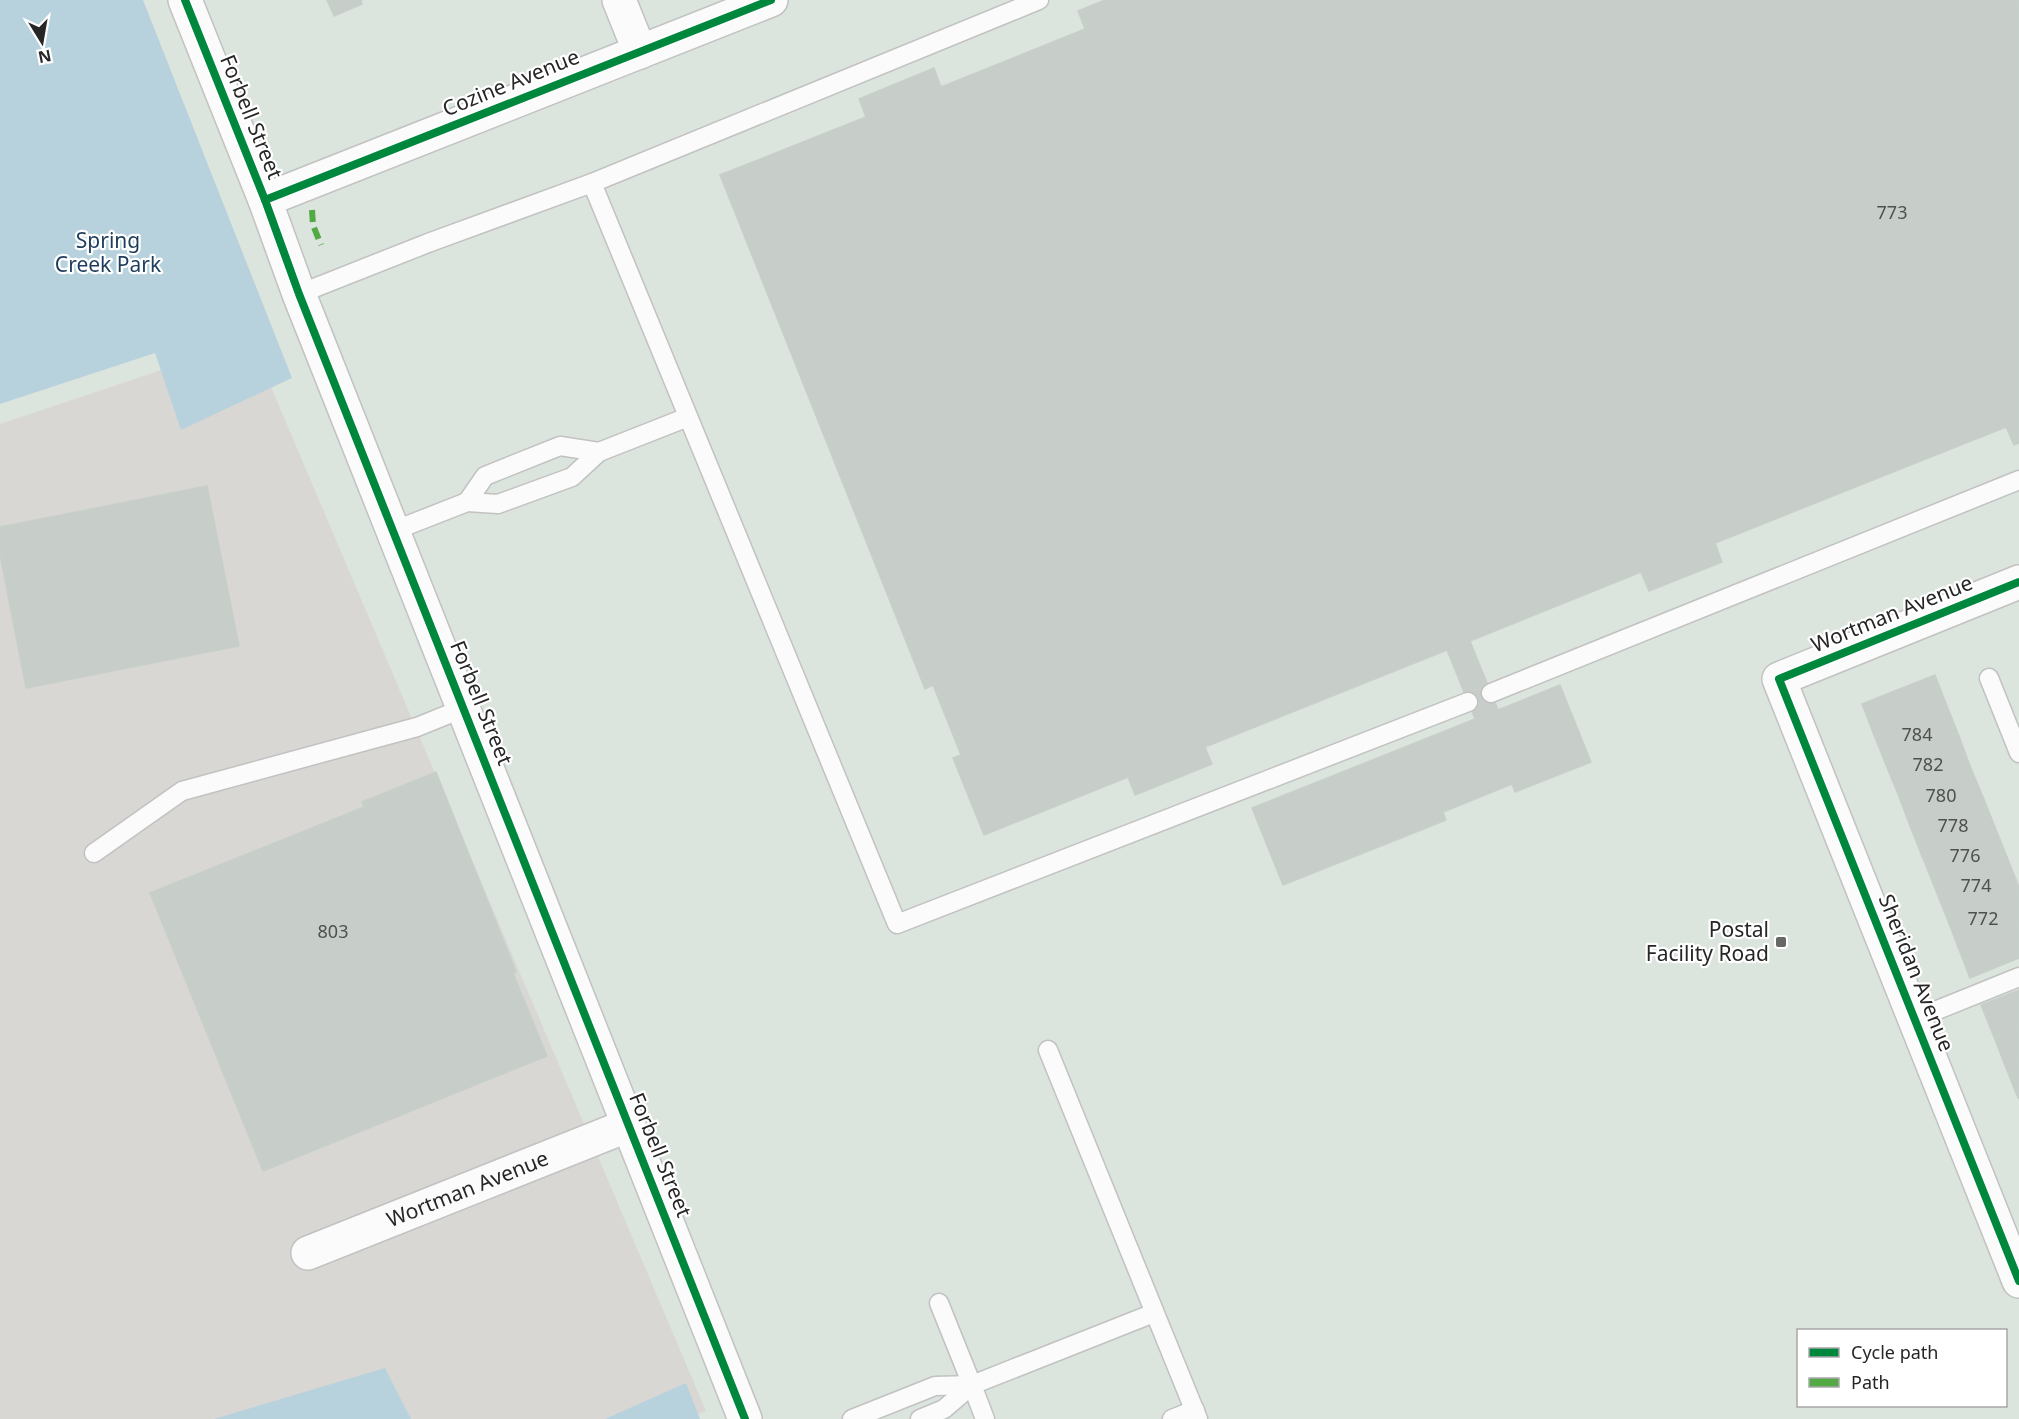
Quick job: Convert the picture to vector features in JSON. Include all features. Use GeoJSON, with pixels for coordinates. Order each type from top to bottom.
{"type":"FeatureCollection","features":[{"type":"Feature","properties":{"kind":"street","name":"Forbell Street"},"geometry":{"type":"LineString","coordinates":[[185,0],[265,200],[299,294],[745,1419]]}},
{"type":"Feature","properties":{"kind":"street"},"geometry":{"type":"LineString","coordinates":[[619,0],[640,52]]}},
{"type":"Feature","properties":{"kind":"street","name":"Cozine Avenue"},"geometry":{"type":"LineString","coordinates":[[265,200],[771,0]]}},
{"type":"Feature","properties":{"kind":"street","name":"Wortman Avenue"},"geometry":{"type":"LineString","coordinates":[[1779,679],[2019,582]]}},
{"type":"Feature","properties":{"kind":"street","name":"Sheridan Avenue"},"geometry":{"type":"LineString","coordinates":[[1779,679],[2019,1281]]}},
{"type":"Feature","properties":{"kind":"street","name":"Wortman Avenue"},"geometry":{"type":"LineString","coordinates":[[308,1253],[629,1125]]}},
{"type":"Feature","properties":{"kind":"lane"},"geometry":{"type":"LineString","coordinates":[[299,294],[428,243],[592,183],[1039,0]]}},
{"type":"Feature","properties":{"kind":"lane"},"geometry":{"type":"LineString","coordinates":[[592,183],[897,924],[1468,702]]}},
{"type":"Feature","properties":{"kind":"lane"},"geometry":{"type":"LineString","coordinates":[[393,531],[467,502],[498,504],[572,477],[599,452],[688,417]]}},
{"type":"Feature","properties":{"kind":"lane"},"geometry":{"type":"LineString","coordinates":[[467,502],[485,476],[560,446],[599,452]]}},
{"type":"Feature","properties":{"kind":"lane"},"geometry":{"type":"LineString","coordinates":[[1491,693],[2019,480]]}},
{"type":"Feature","properties":{"kind":"lane"},"geometry":{"type":"LineString","coordinates":[[1989,678],[2019,753]]}},
{"type":"Feature","properties":{"kind":"lane"},"geometry":{"type":"LineString","coordinates":[[94,853],[182,791],[417,727],[464,708]]}},
{"type":"Feature","properties":{"kind":"lane"},"geometry":{"type":"LineString","coordinates":[[1915,1019],[2019,977]]}},
{"type":"Feature","properties":{"kind":"lane"},"geometry":{"type":"LineString","coordinates":[[1048,1050],[1196,1415],[1172,1419]]}},
{"type":"Feature","properties":{"kind":"lane"},"geometry":{"type":"LineString","coordinates":[[939,1303],[985,1419]]}},
{"type":"Feature","properties":{"kind":"lane"},"geometry":{"type":"LineString","coordinates":[[920,1419],[944,1409],[972,1385],[1154,1313]]}},
{"type":"Feature","properties":{"kind":"lane"},"geometry":{"type":"LineString","coordinates":[[852,1419],[935,1386],[972,1385]]}},
{"type":"Feature","properties":{"kind":"shaded area"},"geometry":{"type":"Polygon","coordinates":[[[251,340],[706,1411],[685,1419],[0,1419],[0,424],[251,340]]]}},
{"type":"Feature","properties":{"kind":"green space","name":"Spring Creek Park"},"geometry":{"type":"Polygon","coordinates":[[[0,0],[143,0],[292,378],[181,430],[155,353],[0,404],[0,0]]]}},
{"type":"Feature","properties":{"kind":"green space"},"geometry":{"type":"Polygon","coordinates":[[[385,1368],[411,1419],[214,1419],[385,1368]]]}},
{"type":"Feature","properties":{"kind":"green space"},"geometry":{"type":"Polygon","coordinates":[[[686,1383],[700,1419],[605,1419],[686,1383]]]}},
{"type":"Feature","properties":{"kind":"building"},"geometry":{"type":"Polygon","coordinates":[[[327,0],[361,0],[362,4],[334,16],[327,0]]]}},
{"type":"Feature","properties":{"kind":"building"},"geometry":{"type":"Polygon","coordinates":[[[1105,0],[1680,0],[1873,480],[1715,543],[1722,562],[1649,591],[1641,572],[1470,641],[1485,678],[1462,687],[1447,650],[1205,747],[1212,764],[1135,795],[1128,777],[984,835],[953,758],[961,755],[933,685],[925,689],[720,175],[866,117],[859,99],[934,68],[941,87],[1085,29],[1078,11],[1105,0]]]}},
{"type":"Feature","properties":{"kind":"building"},"geometry":{"type":"Polygon","coordinates":[[[1680,0],[2019,0],[2019,443],[2014,445],[2006,427],[1873,480],[1680,0]]]}},
{"type":"Feature","properties":{"kind":"building"},"geometry":{"type":"Polygon","coordinates":[[[207,486],[239,646],[26,688],[0,554],[0,527],[207,486]]]}},
{"type":"Feature","properties":{"kind":"building"},"geometry":{"type":"Polygon","coordinates":[[[1935,675],[1947,706],[1874,735],[1862,704],[1935,675]]]}},
{"type":"Feature","properties":{"kind":"building"},"geometry":{"type":"Polygon","coordinates":[[[1485,678],[1498,710],[1560,685],[1591,762],[1515,792],[1512,784],[1443,812],[1446,820],[1283,885],[1252,808],[1475,719],[1462,687],[1485,678]]]}},
{"type":"Feature","properties":{"kind":"building"},"geometry":{"type":"Polygon","coordinates":[[[1947,706],[1959,736],[1886,765],[1874,735],[1947,706]]]}},
{"type":"Feature","properties":{"kind":"building"},"geometry":{"type":"Polygon","coordinates":[[[1959,736],[1970,766],[1898,794],[1886,765],[1959,736]]]}},
{"type":"Feature","properties":{"kind":"building"},"geometry":{"type":"Polygon","coordinates":[[[1970,766],[1983,797],[1910,826],[1898,794],[1970,766]]]}},
{"type":"Feature","properties":{"kind":"building"},"geometry":{"type":"Polygon","coordinates":[[[436,772],[547,1056],[263,1171],[150,893],[364,807],[362,802],[436,772]]]}},
{"type":"Feature","properties":{"kind":"building"},"geometry":{"type":"Polygon","coordinates":[[[1983,797],[1995,827],[1922,856],[1910,826],[1983,797]]]}},
{"type":"Feature","properties":{"kind":"building"},"geometry":{"type":"Polygon","coordinates":[[[1995,827],[2007,857],[1934,886],[1922,856],[1995,827]]]}},
{"type":"Feature","properties":{"kind":"building"},"geometry":{"type":"Polygon","coordinates":[[[2007,857],[2019,887],[1946,916],[1934,886],[2007,857]]]}},
{"type":"Feature","properties":{"kind":"building"},"geometry":{"type":"Polygon","coordinates":[[[2019,887],[2019,922],[1958,947],[1946,916],[2019,887]]]}},
{"type":"Feature","properties":{"kind":"building"},"geometry":{"type":"Polygon","coordinates":[[[2019,922],[2019,958],[1970,978],[1958,947],[2019,922]]]}},
{"type":"Feature","properties":{"kind":"building"},"geometry":{"type":"Polygon","coordinates":[[[2019,990],[2019,1027],[1994,1037],[1981,1005],[2019,990]]]}},
{"type":"Feature","properties":{"kind":"building"},"geometry":{"type":"Polygon","coordinates":[[[2019,1027],[2019,1063],[2006,1068],[1994,1037],[2019,1027]]]}},
{"type":"Feature","properties":{"kind":"building"},"geometry":{"type":"Polygon","coordinates":[[[2019,1063],[2019,1098],[2018,1098],[2006,1068],[2019,1063]]]}},
{"type":"Feature","properties":{"kind":"marked path"},"geometry":{"type":"LineString","coordinates":[[312,210],[313,225],[321,245]]}},
{"type":"Feature","properties":{"kind":"cycle path"},"geometry":{"type":"LineString","coordinates":[[185,0],[265,200],[299,294],[745,1419]]}},
{"type":"Feature","properties":{"kind":"cycle path"},"geometry":{"type":"LineString","coordinates":[[265,200],[771,0]]}},
{"type":"Feature","properties":{"kind":"cycle path"},"geometry":{"type":"LineString","coordinates":[[2019,582],[1779,679],[2019,1281]]}},
{"type":"Feature","properties":{"kind":"place","name":"Postal Facility Road"},"geometry":{"type":"Point","coordinates":[1781,942]}}]}
